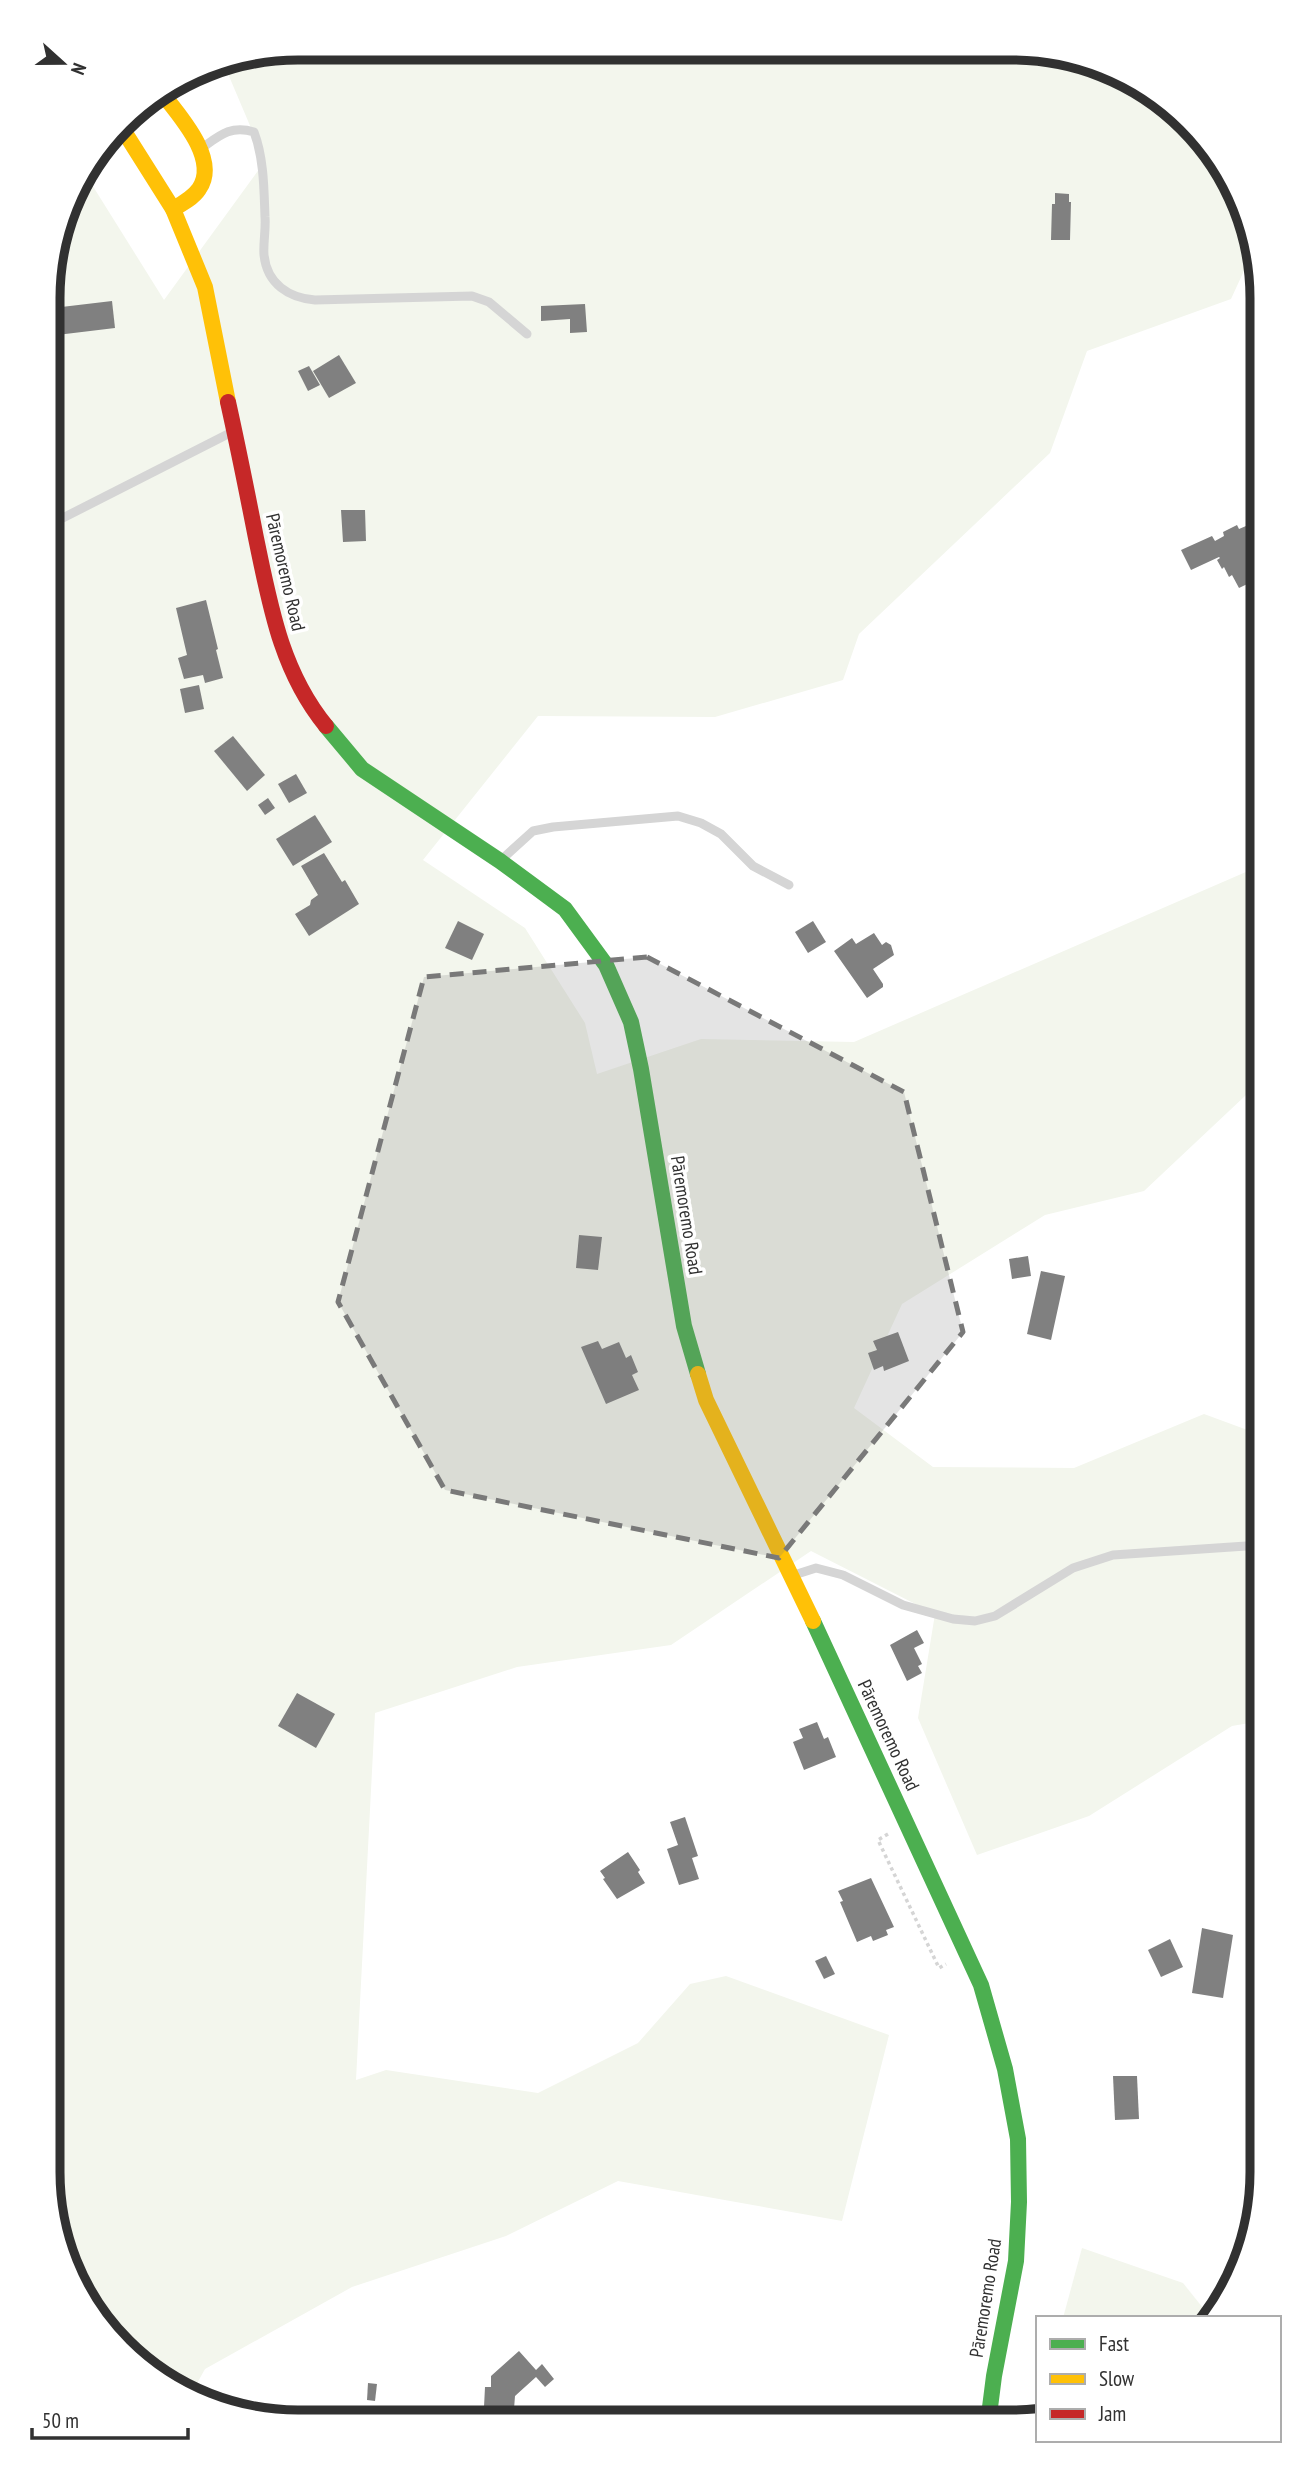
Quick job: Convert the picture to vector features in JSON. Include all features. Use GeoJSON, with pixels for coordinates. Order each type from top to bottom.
{"type":"FeatureCollection","features":[{"type":"Feature","properties":{"kind":"street"},"geometry":{"type":"LineString","coordinates":[[166,99],[201,149],[205,174],[197,192],[173,209]]}},
{"type":"Feature","properties":{"kind":"street","name":"Pāremoremo Road"},"geometry":{"type":"LineString","coordinates":[[126,134],[173,209],[205,287],[273,621],[289,666],[314,712],[362,769],[500,861],[565,909],[606,965],[631,1022],[642,1069],[684,1326],[706,1400],[792,1576],[981,1985],[1005,2068],[1018,2139],[1019,2202],[1016,2261],[990,2410]]}},
{"type":"Feature","properties":{"kind":"lane"},"geometry":{"type":"LineString","coordinates":[[201,149],[222,134],[240,128],[254,132],[258,143],[262,180],[264,257],[273,281],[285,292],[299,299],[315,300],[472,296],[489,302],[527,334]]}},
{"type":"Feature","properties":{"kind":"lane"},"geometry":{"type":"LineString","coordinates":[[60,519],[235,430]]}},
{"type":"Feature","properties":{"kind":"lane"},"geometry":{"type":"LineString","coordinates":[[500,861],[533,831],[678,817],[701,823],[721,834],[753,866],[789,884]]}},
{"type":"Feature","properties":{"kind":"lane"},"geometry":{"type":"LineString","coordinates":[[792,1576],[816,1568],[843,1575],[903,1605],[953,1619],[975,1621],[995,1616],[1073,1568],[1113,1555],[1249,1546]]}},
{"type":"Feature","properties":{"kind":"path"},"geometry":{"type":"LineString","coordinates":[[907,1824],[878,1840],[939,1968],[967,1954]]}},
{"type":"Feature","properties":{"kind":"highlighted area"},"geometry":{"type":"Polygon","coordinates":[[[647,957],[904,1092],[963,1332],[779,1558],[445,1490],[338,1302],[424,977],[647,957]]]}},
{"type":"Feature","properties":{"kind":"shaded area"},"geometry":{"type":"Polygon","coordinates":[[[282,60],[1027,60],[1088,72],[1117,84],[1168,119],[1209,165],[1225,192],[1245,251],[1247,265],[1231,299],[1087,351],[1050,453],[859,634],[843,680],[715,717],[538,716],[423,860],[525,928],[585,1023],[597,1074],[701,1039],[854,1042],[1250,870],[1250,1092],[1144,1191],[1045,1215],[902,1304],[854,1408],[933,1467],[1074,1468],[1204,1414],[1249,1431],[1249,1723],[1232,1726],[1089,1816],[977,1855],[918,1718],[935,1614],[811,1551],[671,1645],[517,1667],[375,1713],[356,2080],[386,2070],[538,2093],[638,2043],[690,1984],[726,1976],[889,2035],[842,2221],[618,2181],[506,2236],[352,2287],[205,2369],[195,2387],[178,2379],[141,2351],[100,2305],[84,2278],[72,2249],[60,2188],[60,298],[64,251],[72,221],[90,181],[164,300],[265,161],[227,71],[251,64],[282,60]]]}},
{"type":"Feature","properties":{"kind":"shaded area"},"geometry":{"type":"Polygon","coordinates":[[[1082,2248],[1183,2283],[1205,2310],[1201,2316],[1064,2316],[1082,2248]]]}},
{"type":"Feature","properties":{"kind":"building"},"geometry":{"type":"Polygon","coordinates":[[[1055,193],[1069,194],[1070,240],[1051,240],[1055,193]]]}},
{"type":"Feature","properties":{"kind":"building"},"geometry":{"type":"Polygon","coordinates":[[[112,301],[115,328],[60,335],[60,307],[112,301]]]}},
{"type":"Feature","properties":{"kind":"building"},"geometry":{"type":"Polygon","coordinates":[[[585,304],[587,332],[570,333],[570,319],[541,321],[541,306],[585,304]]]}},
{"type":"Feature","properties":{"kind":"building"},"geometry":{"type":"Polygon","coordinates":[[[339,355],[356,383],[329,398],[313,371],[339,355]]]}},
{"type":"Feature","properties":{"kind":"building"},"geometry":{"type":"Polygon","coordinates":[[[309,366],[320,385],[308,391],[298,371],[309,366]]]}},
{"type":"Feature","properties":{"kind":"building"},"geometry":{"type":"Polygon","coordinates":[[[341,510],[365,510],[366,541],[343,542],[341,510]]]}},
{"type":"Feature","properties":{"kind":"building"},"geometry":{"type":"Polygon","coordinates":[[[1237,525],[1239,529],[1246,526],[1250,534],[1250,583],[1239,588],[1232,575],[1229,577],[1224,567],[1222,569],[1217,560],[1219,557],[1191,570],[1181,550],[1212,536],[1215,541],[1224,536],[1223,532],[1237,525]]]}},
{"type":"Feature","properties":{"kind":"building"},"geometry":{"type":"Polygon","coordinates":[[[206,600],[223,678],[205,683],[203,675],[184,679],[178,658],[187,655],[176,608],[206,600]]]}},
{"type":"Feature","properties":{"kind":"building"},"geometry":{"type":"Polygon","coordinates":[[[199,685],[204,709],[185,713],[180,689],[199,685]]]}},
{"type":"Feature","properties":{"kind":"building"},"geometry":{"type":"Polygon","coordinates":[[[233,736],[265,775],[247,791],[214,751],[233,736]]]}},
{"type":"Feature","properties":{"kind":"building"},"geometry":{"type":"Polygon","coordinates":[[[296,774],[307,793],[289,803],[278,784],[296,774]]]}},
{"type":"Feature","properties":{"kind":"building"},"geometry":{"type":"Polygon","coordinates":[[[268,798],[275,808],[265,815],[258,805],[268,798]]]}},
{"type":"Feature","properties":{"kind":"building"},"geometry":{"type":"Polygon","coordinates":[[[315,815],[332,842],[293,866],[276,839],[315,815]]]}},
{"type":"Feature","properties":{"kind":"building"},"geometry":{"type":"Polygon","coordinates":[[[324,853],[359,904],[309,936],[295,914],[310,905],[311,900],[318,895],[301,866],[324,853]]]}},
{"type":"Feature","properties":{"kind":"building"},"geometry":{"type":"Polygon","coordinates":[[[458,921],[484,934],[472,960],[445,948],[458,921]]]}},
{"type":"Feature","properties":{"kind":"building"},"geometry":{"type":"Polygon","coordinates":[[[813,921],[826,942],[808,953],[795,932],[813,921]]]}},
{"type":"Feature","properties":{"kind":"building"},"geometry":{"type":"Polygon","coordinates":[[[874,933],[882,945],[886,942],[891,945],[894,955],[873,969],[883,987],[867,998],[834,951],[852,938],[856,944],[874,933]]]}},
{"type":"Feature","properties":{"kind":"building"},"geometry":{"type":"Polygon","coordinates":[[[579,1235],[602,1237],[598,1270],[576,1268],[579,1235]]]}},
{"type":"Feature","properties":{"kind":"building"},"geometry":{"type":"Polygon","coordinates":[[[1028,1256],[1031,1276],[1012,1279],[1009,1259],[1028,1256]]]}},
{"type":"Feature","properties":{"kind":"building"},"geometry":{"type":"Polygon","coordinates":[[[1041,1271],[1065,1276],[1051,1340],[1027,1334],[1041,1271]]]}},
{"type":"Feature","properties":{"kind":"building"},"geometry":{"type":"Polygon","coordinates":[[[898,1332],[909,1361],[884,1371],[883,1366],[874,1370],[868,1353],[877,1350],[873,1341],[898,1332]]]}},
{"type":"Feature","properties":{"kind":"building"},"geometry":{"type":"Polygon","coordinates":[[[598,1341],[602,1349],[619,1342],[626,1358],[631,1355],[638,1372],[632,1375],[639,1390],[606,1404],[581,1347],[598,1341]]]}},
{"type":"Feature","properties":{"kind":"building"},"geometry":{"type":"Polygon","coordinates":[[[917,1630],[924,1643],[914,1648],[922,1664],[918,1666],[922,1673],[907,1681],[890,1645],[917,1630]]]}},
{"type":"Feature","properties":{"kind":"building"},"geometry":{"type":"Polygon","coordinates":[[[297,1693],[335,1714],[316,1748],[278,1726],[297,1693]]]}},
{"type":"Feature","properties":{"kind":"building"},"geometry":{"type":"Polygon","coordinates":[[[817,1722],[824,1739],[828,1737],[836,1757],[804,1770],[793,1742],[803,1738],[799,1729],[817,1722]]]}},
{"type":"Feature","properties":{"kind":"building"},"geometry":{"type":"Polygon","coordinates":[[[685,1817],[698,1856],[692,1858],[699,1879],[679,1885],[667,1849],[678,1845],[670,1822],[685,1817]]]}},
{"type":"Feature","properties":{"kind":"building"},"geometry":{"type":"Polygon","coordinates":[[[628,1852],[645,1883],[617,1899],[600,1871],[628,1852]]]}},
{"type":"Feature","properties":{"kind":"building"},"geometry":{"type":"Polygon","coordinates":[[[871,1878],[894,1927],[886,1930],[888,1935],[873,1941],[871,1936],[857,1942],[838,1891],[871,1878]]]}},
{"type":"Feature","properties":{"kind":"building"},"geometry":{"type":"Polygon","coordinates":[[[1202,1928],[1233,1935],[1223,1998],[1192,1993],[1202,1928]]]}},
{"type":"Feature","properties":{"kind":"building"},"geometry":{"type":"Polygon","coordinates":[[[1170,1939],[1183,1967],[1161,1977],[1148,1950],[1170,1939]]]}},
{"type":"Feature","properties":{"kind":"building"},"geometry":{"type":"Polygon","coordinates":[[[826,1956],[835,1974],[824,1979],[815,1961],[826,1956]]]}},
{"type":"Feature","properties":{"kind":"building"},"geometry":{"type":"Polygon","coordinates":[[[1113,2076],[1137,2076],[1139,2119],[1115,2120],[1113,2076]]]}},
{"type":"Feature","properties":{"kind":"building"},"geometry":{"type":"Polygon","coordinates":[[[1246,2178],[1249,2178],[1248,2199],[1246,2178]]]}},
{"type":"Feature","properties":{"kind":"building"},"geometry":{"type":"Polygon","coordinates":[[[519,2351],[536,2370],[542,2364],[554,2379],[545,2387],[536,2377],[515,2396],[515,2410],[490,2410],[490,2407],[484,2407],[485,2387],[491,2387],[491,2376],[519,2351]]]}},
{"type":"Feature","properties":{"kind":"building"},"geometry":{"type":"Polygon","coordinates":[[[368,2383],[377,2384],[375,2401],[367,2400],[368,2383]]]}},
{"type":"Feature","properties":{"kind":"traffic: fast"},"geometry":{"type":"LineString","coordinates":[[326,726],[362,769],[500,861],[565,909],[606,965],[631,1022],[684,1326],[698,1374]]}},
{"type":"Feature","properties":{"kind":"traffic: fast"},"geometry":{"type":"LineString","coordinates":[[813,1621],[981,1985],[1005,2069],[1018,2139],[1019,2202],[1016,2261],[990,2410]]}},
{"type":"Feature","properties":{"kind":"traffic: slow"},"geometry":{"type":"LineString","coordinates":[[167,99],[186,124],[201,151],[204,164],[204,177],[199,189],[191,198],[173,209]]}},
{"type":"Feature","properties":{"kind":"traffic: slow"},"geometry":{"type":"LineString","coordinates":[[126,134],[173,209],[205,287],[228,402]]}},
{"type":"Feature","properties":{"kind":"traffic: slow"},"geometry":{"type":"LineString","coordinates":[[698,1374],[706,1400],[813,1621]]}},
{"type":"Feature","properties":{"kind":"traffic: jam"},"geometry":{"type":"LineString","coordinates":[[228,402],[279,636],[298,683],[326,726]]}}]}
